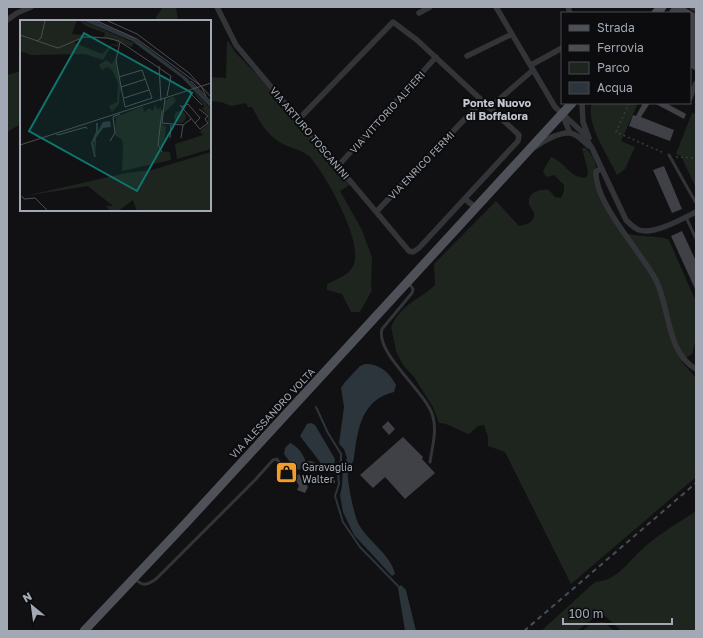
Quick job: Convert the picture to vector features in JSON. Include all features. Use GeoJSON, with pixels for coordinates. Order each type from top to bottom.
{"type":"FeatureCollection","features":[{"type":"Feature","properties":{"kind":"main road","name":"VIA ALESSANDRO VOLTA"},"geometry":{"type":"LineString","coordinates":[[84,631],[571,104]]}},
{"type":"Feature","properties":{"kind":"street"},"geometry":{"type":"LineString","coordinates":[[7,20],[17,13],[31,7]]}},
{"type":"Feature","properties":{"kind":"street","name":"VIA ARTURO TOSCANINI"},"geometry":{"type":"LineString","coordinates":[[217,7],[236,45],[377,211],[406,248],[413,252],[464,199]]}},
{"type":"Feature","properties":{"kind":"street"},"geometry":{"type":"LineString","coordinates":[[419,13],[430,7]]}},
{"type":"Feature","properties":{"kind":"street"},"geometry":{"type":"LineString","coordinates":[[496,7],[555,107],[581,131],[592,148]]}},
{"type":"Feature","properties":{"kind":"street"},"geometry":{"type":"LineString","coordinates":[[692,7],[696,9]]}},
{"type":"Feature","properties":{"kind":"street"},"geometry":{"type":"LineString","coordinates":[[299,119],[393,22],[418,40],[519,135],[518,141],[464,199],[476,208]]}},
{"type":"Feature","properties":{"kind":"street"},"geometry":{"type":"LineString","coordinates":[[467,56],[512,34]]}},
{"type":"Feature","properties":{"kind":"street"},"geometry":{"type":"LineString","coordinates":[[489,108],[532,68],[561,49]]}},
{"type":"Feature","properties":{"kind":"street","name":"VIA VITTORIO ALFIERI"},"geometry":{"type":"LineString","coordinates":[[338,166],[436,57]]}},
{"type":"Feature","properties":{"kind":"street"},"geometry":{"type":"LineString","coordinates":[[691,96],[696,83]]}},
{"type":"Feature","properties":{"kind":"street","name":"VIA ENRICO FERMI"},"geometry":{"type":"LineString","coordinates":[[377,211],[482,101]]}},
{"type":"Feature","properties":{"kind":"street"},"geometry":{"type":"LineString","coordinates":[[582,104],[583,122],[592,148],[626,220],[634,228],[640,231],[650,231],[696,212]]}},
{"type":"Feature","properties":{"kind":"street"},"geometry":{"type":"LineString","coordinates":[[562,114],[570,133]]}},
{"type":"Feature","properties":{"kind":"street"},"geometry":{"type":"LineString","coordinates":[[523,156],[552,138],[570,133],[578,136],[592,148]]}},
{"type":"Feature","properties":{"kind":"street"},"geometry":{"type":"LineString","coordinates":[[601,168],[596,172],[596,178],[603,198],[646,263],[657,283],[679,354],[689,365],[696,369]]}},
{"type":"Feature","properties":{"kind":"lane"},"geometry":{"type":"LineString","coordinates":[[670,155],[696,203]]}},
{"type":"Feature","properties":{"kind":"lane"},"geometry":{"type":"LineString","coordinates":[[686,217],[696,239]]}},
{"type":"Feature","properties":{"kind":"lane"},"geometry":{"type":"LineString","coordinates":[[408,282],[414,289],[412,293],[382,330],[380,335],[385,347],[430,409],[435,426],[430,462]]}},
{"type":"Feature","properties":{"kind":"lane"},"geometry":{"type":"LineString","coordinates":[[134,578],[141,585],[145,585],[156,579],[273,460],[277,459],[282,467]]}},
{"type":"Feature","properties":{"kind":"path"},"geometry":{"type":"LineString","coordinates":[[629,104],[616,132],[670,155],[696,158]]}},
{"type":"Feature","properties":{"kind":"green space"},"geometry":{"type":"Polygon","coordinates":[[[163,7],[176,7],[178,20],[157,20],[156,17],[163,7]]]}},
{"type":"Feature","properties":{"kind":"green space"},"geometry":{"type":"Polygon","coordinates":[[[227,42],[229,42],[235,52],[266,84],[351,184],[340,191],[362,230],[372,258],[372,290],[360,312],[351,312],[342,294],[327,290],[327,284],[341,278],[350,271],[355,258],[354,244],[349,228],[325,178],[310,157],[301,151],[277,141],[268,133],[252,107],[248,107],[246,103],[231,106],[221,102],[211,101],[211,77],[226,78],[227,42]]]}},
{"type":"Feature","properties":{"kind":"green space"},"geometry":{"type":"Polygon","coordinates":[[[20,71],[20,125],[7,132],[7,75],[20,71]]]}},
{"type":"Feature","properties":{"kind":"green space"},"geometry":{"type":"Polygon","coordinates":[[[592,104],[638,104],[621,141],[635,147],[625,169],[617,175],[594,130],[591,111],[592,104]]]}},
{"type":"Feature","properties":{"kind":"green space"},"geometry":{"type":"Polygon","coordinates":[[[692,113],[696,114],[695,186],[681,156],[676,154],[692,113]]]}},
{"type":"Feature","properties":{"kind":"green space"},"geometry":{"type":"Polygon","coordinates":[[[582,148],[586,148],[594,159],[596,167],[593,178],[594,182],[604,202],[623,232],[634,235],[661,237],[669,240],[696,302],[696,339],[692,354],[681,361],[696,378],[696,477],[571,584],[505,452],[488,446],[488,437],[484,425],[478,426],[469,434],[446,424],[439,423],[433,407],[414,377],[403,365],[396,351],[391,327],[400,312],[405,307],[435,285],[434,264],[496,201],[519,226],[527,224],[533,219],[534,213],[529,204],[529,200],[535,192],[549,190],[555,197],[561,198],[564,191],[564,185],[554,175],[546,177],[543,171],[551,157],[556,159],[577,176],[587,177],[588,171],[582,148]]]}},
{"type":"Feature","properties":{"kind":"green space"},"geometry":{"type":"Polygon","coordinates":[[[696,511],[696,631],[621,631],[605,616],[594,618],[577,631],[541,631],[595,582],[611,578],[624,568],[653,540],[696,511]]]}},
{"type":"Feature","properties":{"kind":"green space"},"geometry":{"type":"Polygon","coordinates":[[[604,622],[614,631],[582,631],[592,623],[604,622]]]}},
{"type":"Feature","properties":{"kind":"water"},"geometry":{"type":"Polygon","coordinates":[[[365,364],[375,365],[384,370],[396,385],[394,392],[383,396],[374,402],[363,417],[357,436],[353,461],[348,470],[348,480],[358,523],[367,536],[389,560],[395,574],[392,576],[354,535],[343,512],[340,495],[343,469],[347,458],[344,449],[339,444],[344,407],[341,388],[360,366],[365,364]]]}},
{"type":"Feature","properties":{"kind":"water"},"geometry":{"type":"Polygon","coordinates":[[[311,423],[315,425],[335,459],[334,465],[323,466],[300,436],[307,424],[311,423]]]}},
{"type":"Feature","properties":{"kind":"water"},"geometry":{"type":"Polygon","coordinates":[[[290,443],[296,447],[305,460],[306,467],[303,469],[296,470],[284,454],[285,448],[290,443]]]}},
{"type":"Feature","properties":{"kind":"water"},"geometry":{"type":"Polygon","coordinates":[[[401,585],[406,590],[416,631],[405,631],[398,588],[401,585]]]}},
{"type":"Feature","properties":{"kind":"building"},"geometry":{"type":"Polygon","coordinates":[[[672,7],[684,7],[696,14],[696,71],[691,68],[691,12],[669,12],[672,7]]]}},
{"type":"Feature","properties":{"kind":"building"},"geometry":{"type":"Polygon","coordinates":[[[642,104],[649,104],[641,117],[674,130],[670,141],[629,126],[633,115],[636,116],[642,104]]]}},
{"type":"Feature","properties":{"kind":"building"},"geometry":{"type":"Polygon","coordinates":[[[656,104],[668,104],[686,114],[684,119],[656,104]]]}},
{"type":"Feature","properties":{"kind":"building"},"geometry":{"type":"Polygon","coordinates":[[[664,166],[682,209],[672,213],[653,170],[664,166]]]}},
{"type":"Feature","properties":{"kind":"building"},"geometry":{"type":"Polygon","coordinates":[[[682,231],[696,261],[696,291],[671,236],[682,231]]]}},
{"type":"Feature","properties":{"kind":"building"},"geometry":{"type":"Polygon","coordinates":[[[388,421],[395,429],[389,435],[382,427],[388,421]]]}},
{"type":"Feature","properties":{"kind":"building"},"geometry":{"type":"Polygon","coordinates":[[[403,437],[423,457],[422,459],[435,473],[405,499],[385,477],[373,488],[360,475],[403,437]]]}},
{"type":"Feature","properties":{"kind":"building"},"geometry":{"type":"Polygon","coordinates":[[[288,466],[295,476],[286,482],[279,472],[288,466]]]}},
{"type":"Feature","properties":{"kind":"building"},"geometry":{"type":"Polygon","coordinates":[[[299,474],[308,487],[305,493],[297,490],[299,486],[294,477],[299,474]]]}},
{"type":"Feature","properties":{"kind":"building"},"geometry":{"type":"Polygon","coordinates":[[[334,475],[335,483],[326,484],[325,476],[334,475]]]}},
{"type":"Feature","properties":{"kind":"waterway"},"geometry":{"type":"LineString","coordinates":[[316,407],[328,433],[341,454],[338,472],[339,484],[335,496],[343,522],[360,547],[399,587]]}},
{"type":"Feature","properties":{"kind":"waterway"},"geometry":{"type":"LineString","coordinates":[[306,462],[311,462],[317,465],[321,464]]}},
{"type":"Feature","properties":{"kind":"railway"},"geometry":{"type":"LineString","coordinates":[[524,631],[696,483]]}},
{"type":"Feature","properties":{"kind":"place","name":"Garavaglia Walter"},"geometry":{"type":"Point","coordinates":[287,473]}},
{"type":"Feature","properties":{"kind":"district","name":"Ponte Nuovo di Boffalora"},"geometry":{"type":"Point","coordinates":[497,109]}}]}
